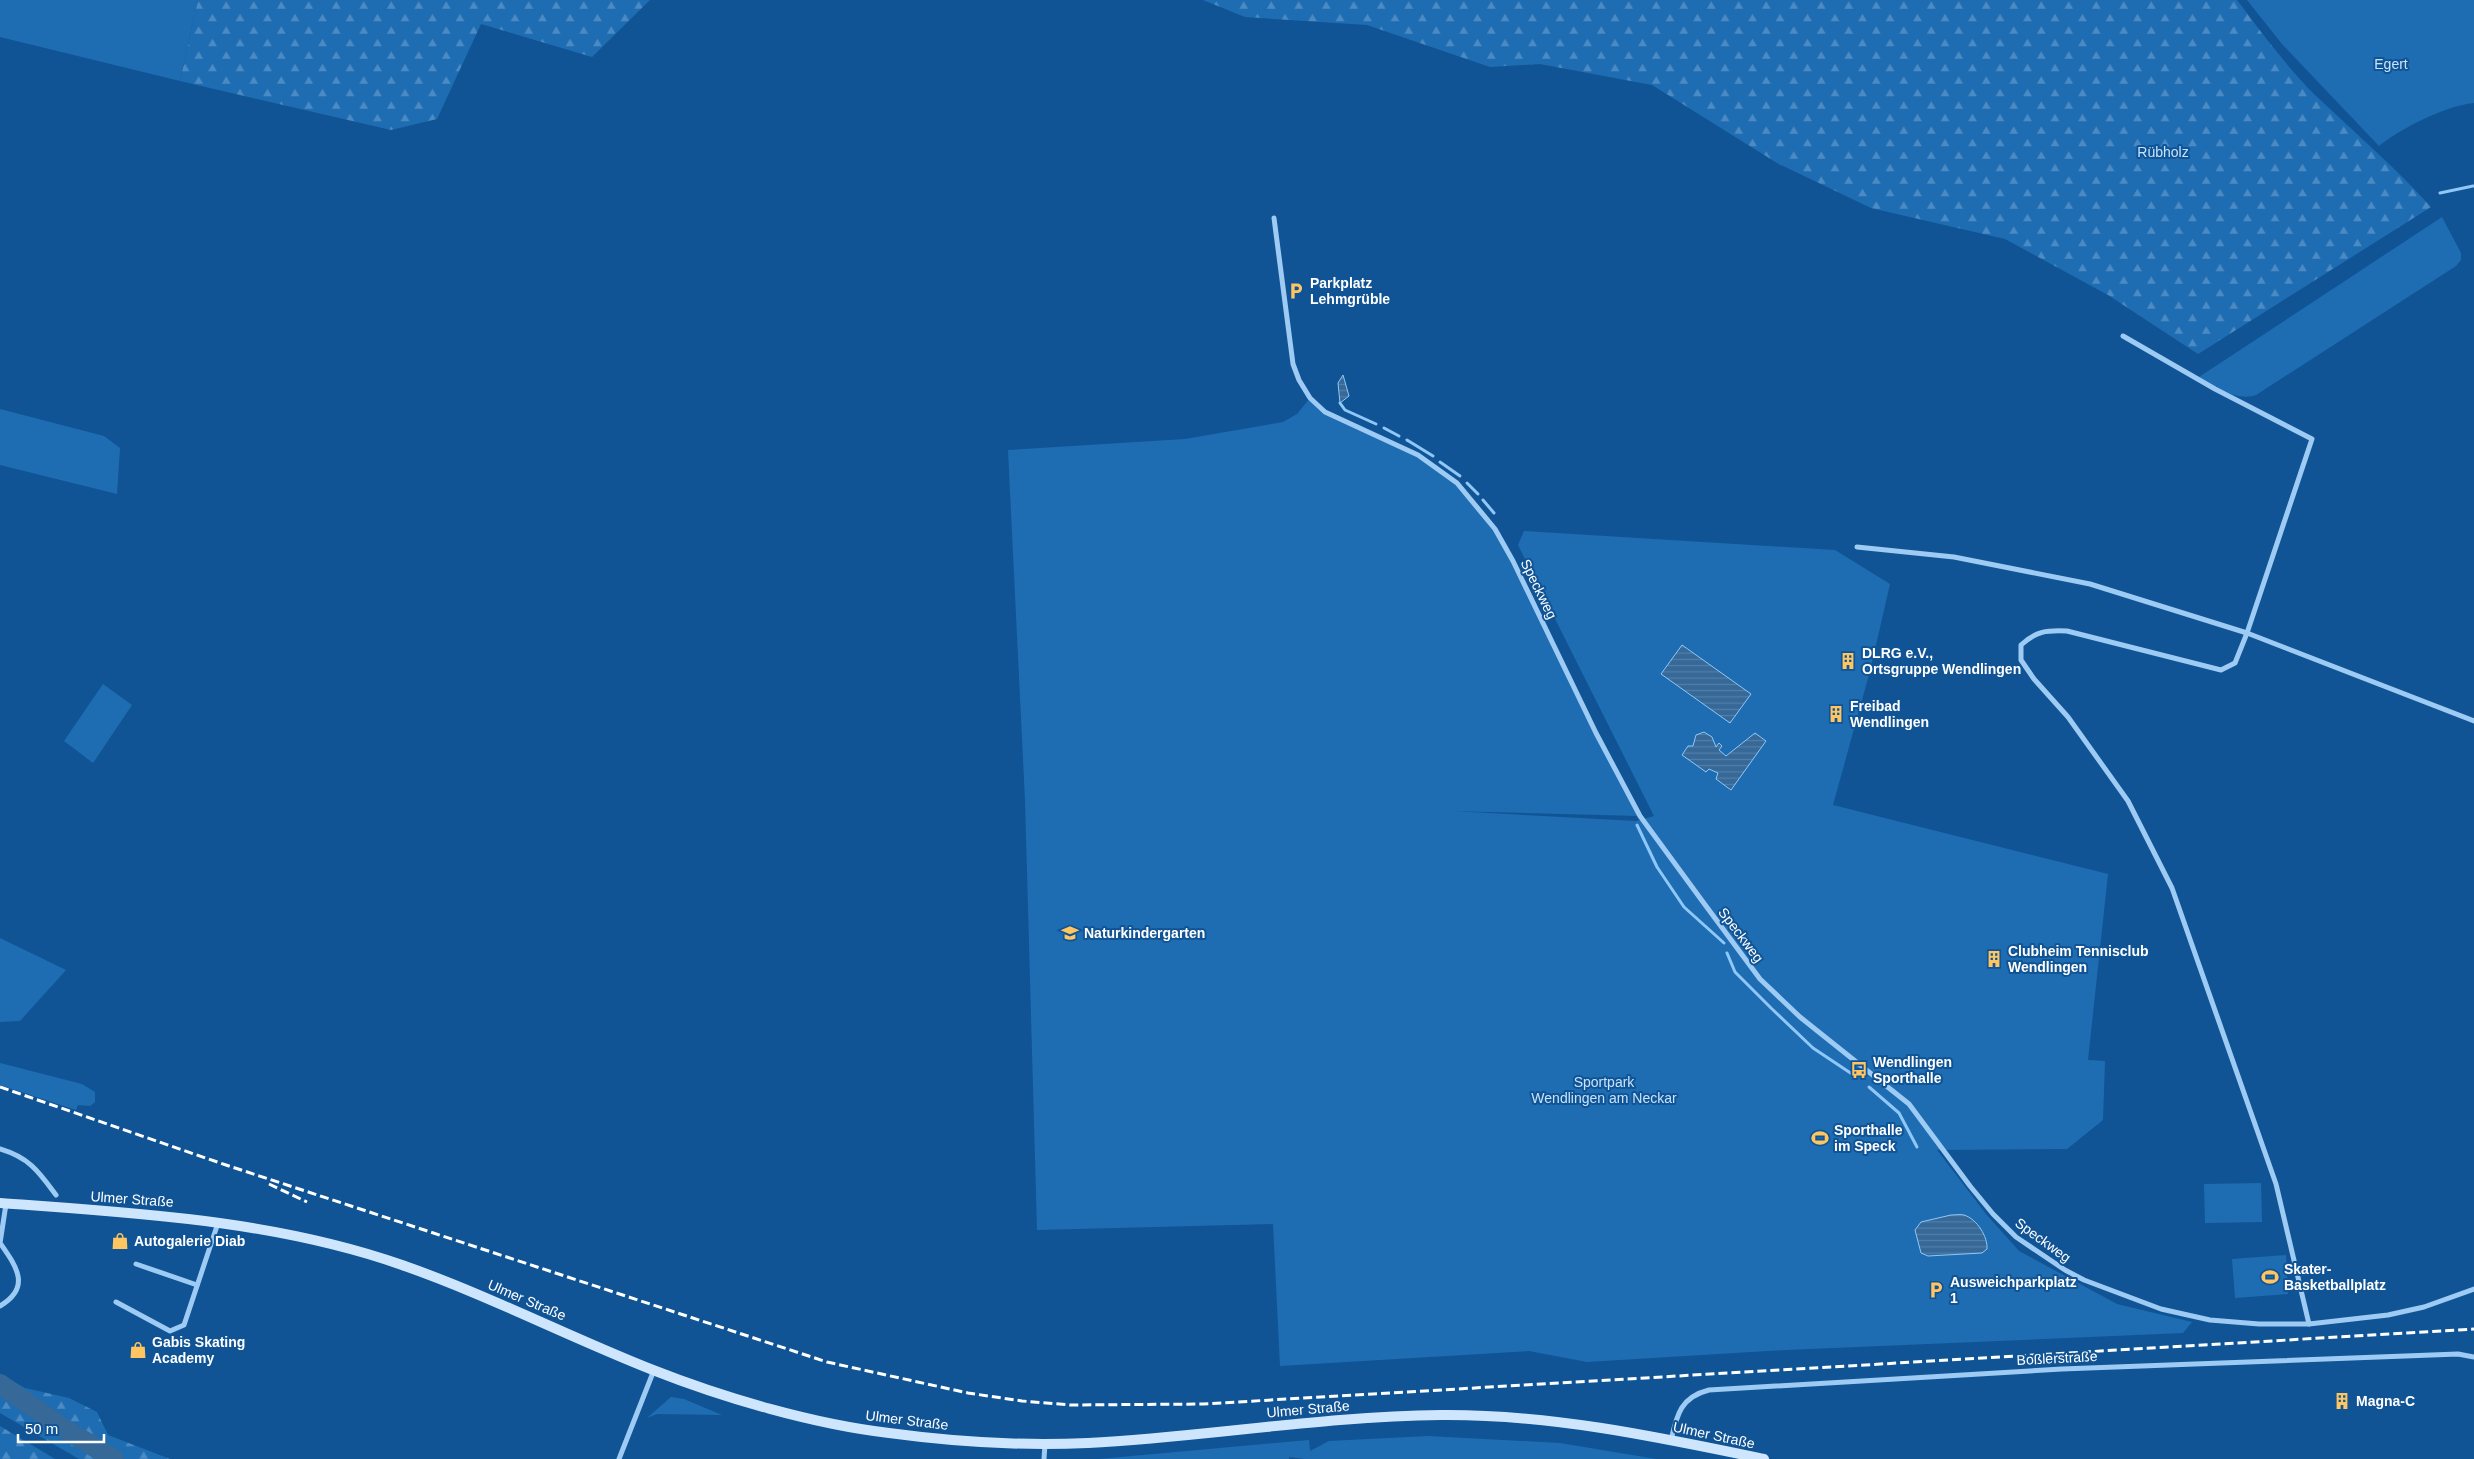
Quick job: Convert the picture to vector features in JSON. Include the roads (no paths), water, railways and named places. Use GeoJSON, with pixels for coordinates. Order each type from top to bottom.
{"type":"FeatureCollection","features":[{"type":"Feature","properties":{"kind":"main road","name":"Ulmer Straße"},"geometry":{"type":"LineString","coordinates":[[3,1204],[188,1217],[300,1237],[398,1263],[494,1300],[654,1370],[782,1412],[885,1433],[984,1442],[1045,1444],[1101,1442],[1341,1420],[1441,1415],[1545,1421],[1671,1440],[1764,1459]]}},
{"type":"Feature","properties":{"kind":"street","name":"Speckweg"},"geometry":{"type":"LineString","coordinates":[[1274,218],[1293,364],[1299,380],[1310,398],[1325,412],[1426,461],[1457,482],[1495,529],[1513,561],[1596,733],[1640,816],[1760,979],[1800,1017],[1909,1104],[1993,1214],[2016,1237],[2065,1270],[2084,1280],[2161,1309],[2210,1320],[2259,1324],[2309,1324],[2388,1315],[2424,1308],[2474,1289]]}},
{"type":"Feature","properties":{"kind":"street"},"geometry":{"type":"LineString","coordinates":[[2123,336],[2245,405],[2312,439],[2247,633],[2235,663],[2221,670],[2067,631],[2046,630],[2031,636],[2021,646],[2021,660],[2068,717],[2128,801],[2172,888],[2276,1184],[2309,1324]]}},
{"type":"Feature","properties":{"kind":"street"},"geometry":{"type":"LineString","coordinates":[[1857,547],[1954,557],[2090,584],[2247,633],[2474,721]]}},
{"type":"Feature","properties":{"kind":"street"},"geometry":{"type":"LineString","coordinates":[[0,1149],[9,1152],[38,1170],[56,1195]]}},
{"type":"Feature","properties":{"kind":"street"},"geometry":{"type":"LineString","coordinates":[[0,1306],[13,1296],[19,1286],[17,1268],[0,1243],[3,1204]]}},
{"type":"Feature","properties":{"kind":"street"},"geometry":{"type":"LineString","coordinates":[[116,1302],[170,1331],[184,1325],[218,1223]]}},
{"type":"Feature","properties":{"kind":"street"},"geometry":{"type":"LineString","coordinates":[[136,1264],[197,1286]]}},
{"type":"Feature","properties":{"kind":"street","name":"Boßlerstraße"},"geometry":{"type":"LineString","coordinates":[[1671,1440],[1676,1419],[1684,1403],[1696,1393],[1709,1390],[2072,1368],[2458,1354],[2474,1357]]}},
{"type":"Feature","properties":{"kind":"street"},"geometry":{"type":"LineString","coordinates":[[619,1459],[654,1370]]}},
{"type":"Feature","properties":{"kind":"street"},"geometry":{"type":"LineString","coordinates":[[1044,1459],[1045,1444]]}},
{"type":"Feature","properties":{"kind":"waterway"},"geometry":{"type":"LineString","coordinates":[[2440,193],[2473,186]]}},
{"type":"Feature","properties":{"kind":"waterway"},"geometry":{"type":"LineString","coordinates":[[1340,403],[1345,410],[1376,424]]}},
{"type":"Feature","properties":{"kind":"waterway"},"geometry":{"type":"LineString","coordinates":[[1384,428],[1399,436]]}},
{"type":"Feature","properties":{"kind":"waterway"},"geometry":{"type":"LineString","coordinates":[[1407,440],[1433,456]]}},
{"type":"Feature","properties":{"kind":"waterway"},"geometry":{"type":"LineString","coordinates":[[1440,462],[1460,476]]}},
{"type":"Feature","properties":{"kind":"waterway"},"geometry":{"type":"LineString","coordinates":[[1467,483],[1478,494]]}},
{"type":"Feature","properties":{"kind":"waterway"},"geometry":{"type":"LineString","coordinates":[[1483,500],[1494,513]]}},
{"type":"Feature","properties":{"kind":"waterway"},"geometry":{"type":"LineString","coordinates":[[1637,825],[1657,867],[1684,907],[1724,943]]}},
{"type":"Feature","properties":{"kind":"waterway"},"geometry":{"type":"LineString","coordinates":[[1727,953],[1735,972],[1771,1008],[1813,1048],[1855,1076]]}},
{"type":"Feature","properties":{"kind":"waterway"},"geometry":{"type":"LineString","coordinates":[[1869,1087],[1899,1113],[1917,1147]]}},
{"type":"Feature","properties":{"kind":"waterway"},"geometry":{"type":"LineString","coordinates":[[0,1384],[63,1428],[114,1459]]}},
{"type":"Feature","properties":{"kind":"railway"},"geometry":{"type":"LineString","coordinates":[[0,1087],[226,1165],[827,1362],[968,1393],[1022,1401],[1070,1405],[1203,1404],[2474,1329]]}},
{"type":"Feature","properties":{"kind":"railway"},"geometry":{"type":"LineString","coordinates":[[269,1184],[307,1202]]}},
{"type":"Feature","properties":{"kind":"place","name":"Parkplatz Lehmgrüble"},"geometry":{"type":"Point","coordinates":[1296,291]}},
{"type":"Feature","properties":{"kind":"place","name":"DLRG e.V., Ortsgruppe Wendlingen"},"geometry":{"type":"Point","coordinates":[1848,661]}},
{"type":"Feature","properties":{"kind":"place","name":"Freibad Wendlingen"},"geometry":{"type":"Point","coordinates":[1836,714]}},
{"type":"Feature","properties":{"kind":"place","name":"Naturkindergarten"},"geometry":{"type":"Point","coordinates":[1070,933]}},
{"type":"Feature","properties":{"kind":"place","name":"Clubheim Tennisclub Wendlingen"},"geometry":{"type":"Point","coordinates":[1994,959]}},
{"type":"Feature","properties":{"kind":"place","name":"Wendlingen Sporthalle"},"geometry":{"type":"Point","coordinates":[1859,1070]}},
{"type":"Feature","properties":{"kind":"place","name":"Sporthalle im Speck"},"geometry":{"type":"Point","coordinates":[1820,1138]}},
{"type":"Feature","properties":{"kind":"place","name":"Autogalerie Diab"},"geometry":{"type":"Point","coordinates":[120,1241]}},
{"type":"Feature","properties":{"kind":"place","name":"Skater- Basketballplatz"},"geometry":{"type":"Point","coordinates":[2270,1277]}},
{"type":"Feature","properties":{"kind":"place","name":"Ausweichparkplatz 1"},"geometry":{"type":"Point","coordinates":[1936,1290]}},
{"type":"Feature","properties":{"kind":"place","name":"Gabis Skating Academy"},"geometry":{"type":"Point","coordinates":[138,1350]}},
{"type":"Feature","properties":{"kind":"place","name":"Magna-C"},"geometry":{"type":"Point","coordinates":[2342,1401]}},
{"type":"Feature","properties":{"kind":"park label","name":"Egert"},"geometry":{"type":"Point","coordinates":[2391,64]}},
{"type":"Feature","properties":{"kind":"park label","name":"Rübholz"},"geometry":{"type":"Point","coordinates":[2163,152]}},
{"type":"Feature","properties":{"kind":"park label","name":"Sportpark Wendlingen am Neckar"},"geometry":{"type":"Point","coordinates":[1604,1090]}}]}
